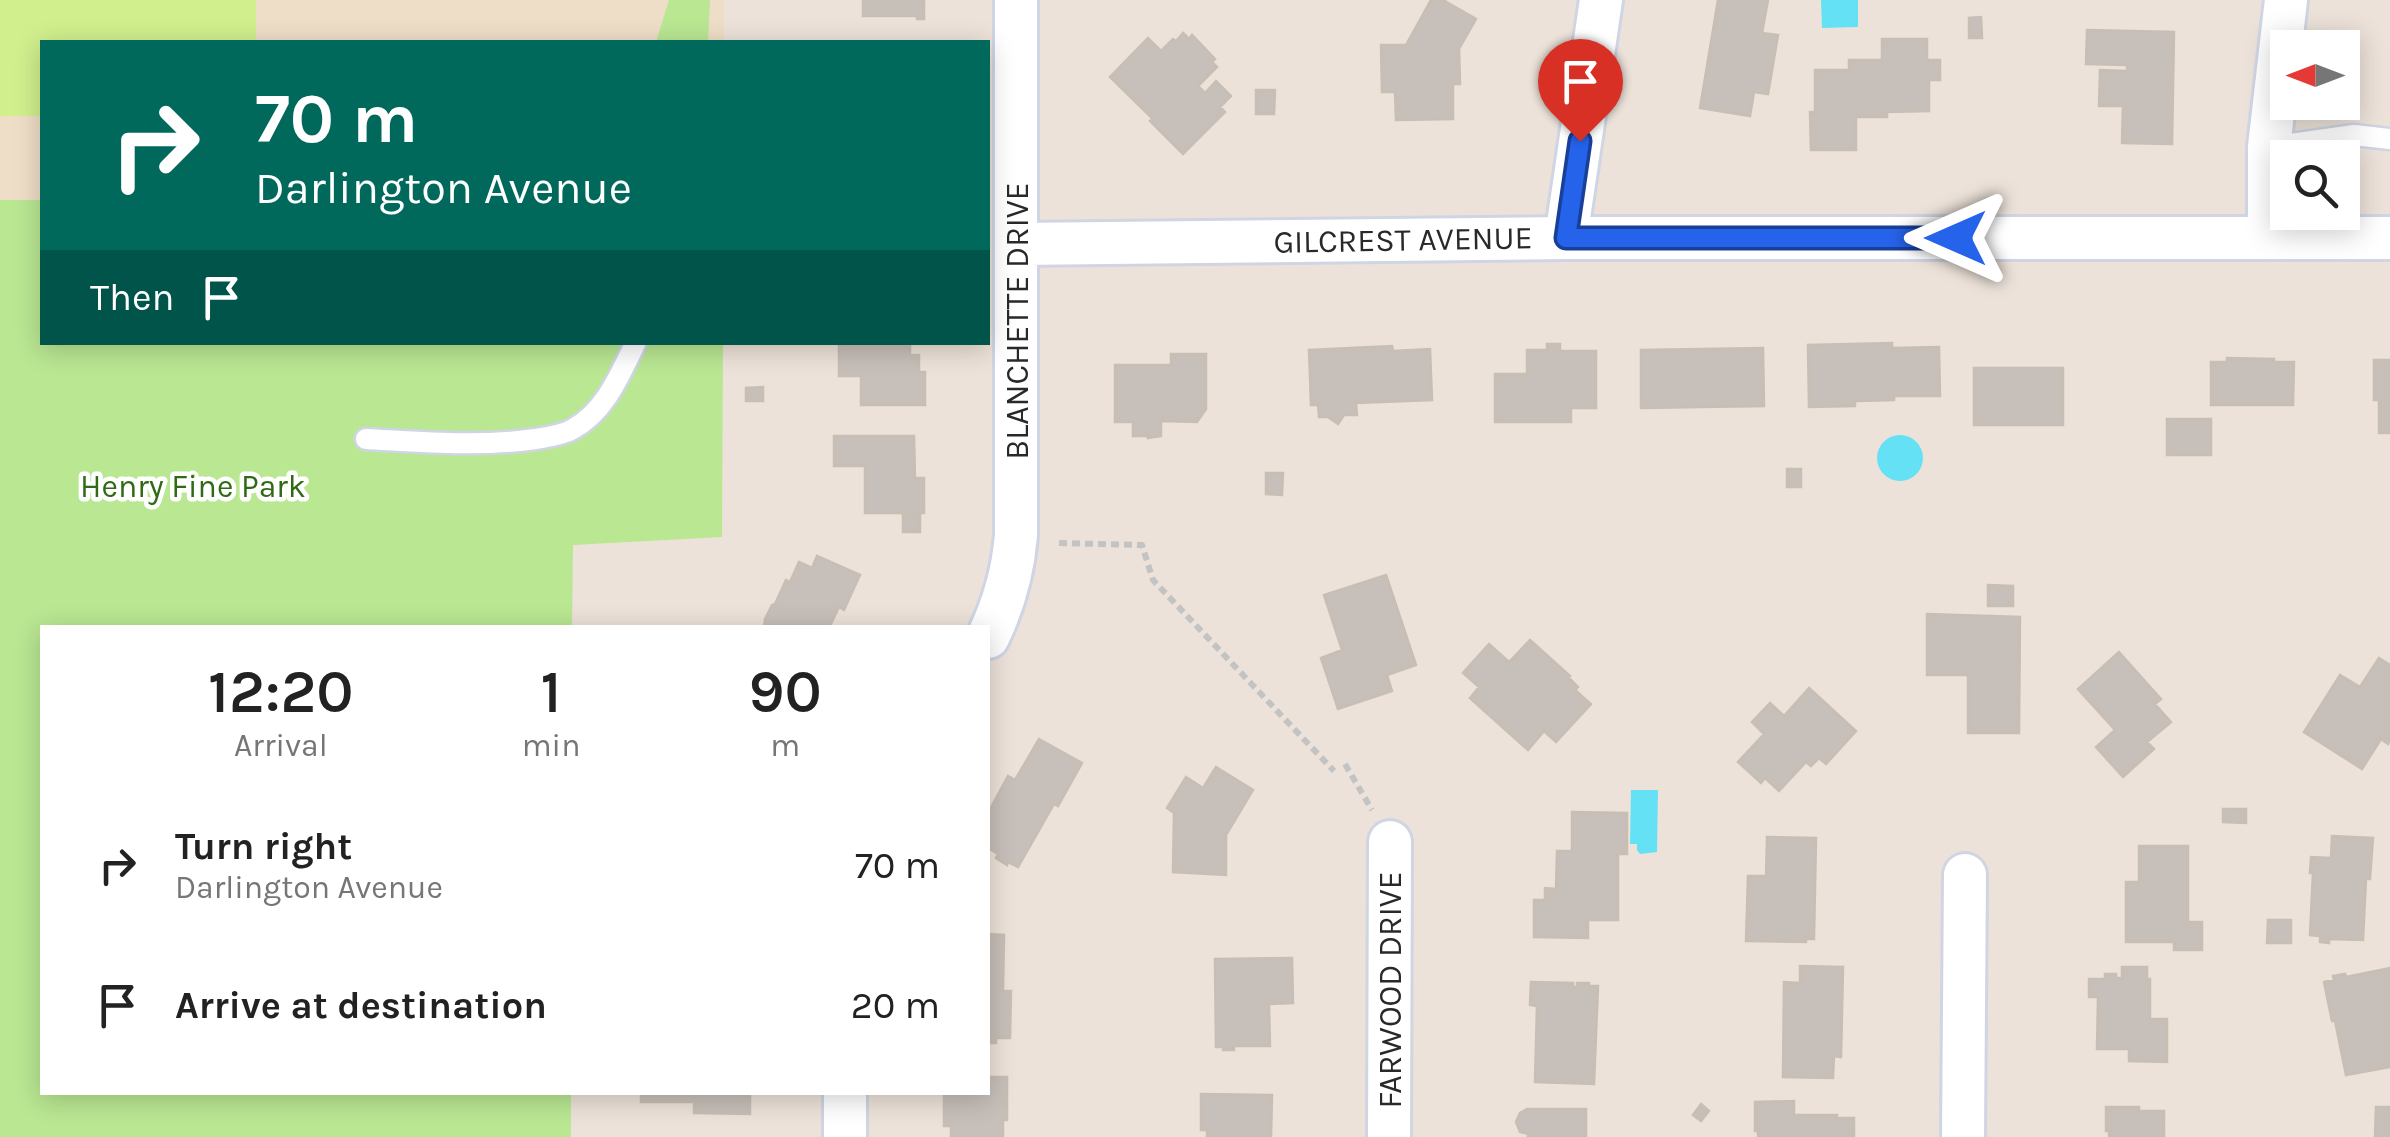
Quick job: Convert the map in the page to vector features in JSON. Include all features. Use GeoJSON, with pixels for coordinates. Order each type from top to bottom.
{"type":"FeatureCollection","features":[{"type":"Feature","properties":{"kind":"street","name":"BLANCHETTE DRIVE"},"geometry":{"type":"LineString","coordinates":[[990,634],[1014,564],[1018,489],[1009,244],[1016,0]]}},
{"type":"Feature","properties":{"kind":"street"},"geometry":{"type":"LineString","coordinates":[[1566,238],[1601,0]]}},
{"type":"Feature","properties":{"kind":"street"},"geometry":{"type":"LineString","coordinates":[[2269,237],[2269,148],[2286,0]]}},
{"type":"Feature","properties":{"kind":"street","name":"GILCREST AVENUE"},"geometry":{"type":"LineString","coordinates":[[1009,244],[1566,238],[2390,238]]}},
{"type":"Feature","properties":{"kind":"street","name":"FARWOOD DRIVE"},"geometry":{"type":"LineString","coordinates":[[1389,1137],[1390,842]]}},
{"type":"Feature","properties":{"kind":"street"},"geometry":{"type":"LineString","coordinates":[[1963,1137],[1965,875]]}},
{"type":"Feature","properties":{"kind":"street"},"geometry":{"type":"LineString","coordinates":[[845,1095],[845,1137]]}},
{"type":"Feature","properties":{"kind":"lane"},"geometry":{"type":"LineString","coordinates":[[2269,148],[2354,135],[2390,139]]}},
{"type":"Feature","properties":{"kind":"lane"},"geometry":{"type":"LineString","coordinates":[[366,439],[508,443],[572,430],[612,391],[635,345]]}},
{"type":"Feature","properties":{"kind":"path"},"geometry":{"type":"LineString","coordinates":[[1058,543],[1142,545],[1152,580],[1334,771]]}},
{"type":"Feature","properties":{"kind":"path"},"geometry":{"type":"LineString","coordinates":[[1345,764],[1390,842]]}},
{"type":"Feature","properties":{"kind":"shaded area"},"geometry":{"type":"Polygon","coordinates":[[[0,0],[724,0],[724,40],[40,40],[40,200],[0,200],[0,0]]]}},
{"type":"Feature","properties":{"kind":"green space"},"geometry":{"type":"Polygon","coordinates":[[[0,0],[256,0],[256,40],[40,40],[40,116],[0,116],[0,0]]]}},
{"type":"Feature","properties":{"kind":"green space"},"geometry":{"type":"Polygon","coordinates":[[[669,0],[710,0],[708,40],[657,40],[669,0]]]}},
{"type":"Feature","properties":{"kind":"green space","name":"Henry Fine Park"},"geometry":{"type":"Polygon","coordinates":[[[0,200],[40,200],[40,345],[723,345],[722,537],[573,545],[572,625],[40,625],[40,1095],[571,1095],[571,1137],[0,1137],[0,200]]]}},
{"type":"Feature","properties":{"kind":"water"},"geometry":{"type":"Polygon","coordinates":[[[1821,0],[1858,0],[1858,27],[1822,28],[1821,0]]]}},
{"type":"Feature","properties":{"kind":"water"},"geometry":{"type":"Polygon","coordinates":[[[1900,435],[1916,442],[1923,458],[1916,474],[1900,481],[1884,474],[1877,458],[1884,442],[1900,435]]]}},
{"type":"Feature","properties":{"kind":"water"},"geometry":{"type":"Polygon","coordinates":[[[1631,790],[1658,790],[1657,852],[1640,854],[1637,844],[1630,844],[1631,790]]]}},
{"type":"Feature","properties":{"kind":"building"},"geometry":{"type":"Polygon","coordinates":[[[863,0],[924,0],[924,19],[863,16],[863,0]]]}},
{"type":"Feature","properties":{"kind":"building"},"geometry":{"type":"Polygon","coordinates":[[[1431,0],[1443,0],[1476,19],[1459,49],[1460,84],[1453,84],[1453,119],[1396,120],[1395,92],[1382,92],[1381,45],[1406,45],[1431,0]]]}},
{"type":"Feature","properties":{"kind":"building"},"geometry":{"type":"Polygon","coordinates":[[[1718,0],[1768,0],[1762,33],[1778,35],[1768,94],[1754,92],[1750,116],[1700,108],[1718,0]]]}},
{"type":"Feature","properties":{"kind":"building"},"geometry":{"type":"Polygon","coordinates":[[[1981,17],[1982,38],[1969,38],[1969,18],[1981,17]]]}},
{"type":"Feature","properties":{"kind":"building"},"geometry":{"type":"Polygon","coordinates":[[[2087,30],[2174,32],[2172,144],[2122,143],[2123,106],[2099,106],[2100,70],[2127,71],[2127,65],[2086,64],[2087,30]]]}},
{"type":"Feature","properties":{"kind":"building"},"geometry":{"type":"Polygon","coordinates":[[[1183,33],[1189,39],[1192,35],[1215,59],[1212,62],[1217,67],[1198,86],[1205,93],[1216,81],[1231,96],[1220,107],[1225,112],[1183,154],[1110,77],[1148,38],[1161,51],[1183,33]]]}},
{"type":"Feature","properties":{"kind":"building"},"geometry":{"type":"Polygon","coordinates":[[[1882,39],[1927,39],[1927,60],[1940,60],[1940,80],[1929,80],[1929,111],[1856,117],[1856,150],[1811,150],[1815,70],[1849,70],[1849,60],[1882,60],[1882,39]]]}},
{"type":"Feature","properties":{"kind":"building"},"geometry":{"type":"Polygon","coordinates":[[[1256,90],[1275,90],[1274,114],[1256,114],[1256,90]]]}},
{"type":"Feature","properties":{"kind":"building"},"geometry":{"type":"Polygon","coordinates":[[[1892,343],[1892,348],[1939,347],[1940,396],[1894,396],[1894,400],[1855,401],[1855,406],[1809,407],[1808,345],[1892,343]]]}},
{"type":"Feature","properties":{"kind":"building"},"geometry":{"type":"Polygon","coordinates":[[[1547,344],[1560,344],[1560,351],[1596,351],[1596,408],[1571,408],[1571,422],[1495,422],[1495,374],[1527,374],[1527,350],[1547,350],[1547,344]]]}},
{"type":"Feature","properties":{"kind":"building"},"geometry":{"type":"Polygon","coordinates":[[[839,345],[910,345],[910,355],[919,355],[919,372],[925,372],[925,405],[861,405],[861,376],[839,376],[839,345]]]}},
{"type":"Feature","properties":{"kind":"building"},"geometry":{"type":"Polygon","coordinates":[[[1392,346],[1393,351],[1430,349],[1432,400],[1356,403],[1357,415],[1344,415],[1338,424],[1328,417],[1319,417],[1318,405],[1311,405],[1309,350],[1392,346]]]}},
{"type":"Feature","properties":{"kind":"building"},"geometry":{"type":"Polygon","coordinates":[[[1763,348],[1764,406],[1641,408],[1641,350],[1763,348]]]}},
{"type":"Feature","properties":{"kind":"building"},"geometry":{"type":"Polygon","coordinates":[[[1171,354],[1206,354],[1206,409],[1197,422],[1161,421],[1161,436],[1133,436],[1133,422],[1115,422],[1115,365],[1171,365],[1171,354]]]}},
{"type":"Feature","properties":{"kind":"building"},"geometry":{"type":"Polygon","coordinates":[[[2227,358],[2294,362],[2293,405],[2211,405],[2211,362],[2227,362],[2227,358]]]}},
{"type":"Feature","properties":{"kind":"building"},"geometry":{"type":"Polygon","coordinates":[[[2374,360],[2390,360],[2390,433],[2379,433],[2374,360]]]}},
{"type":"Feature","properties":{"kind":"building"},"geometry":{"type":"Polygon","coordinates":[[[1974,368],[2063,368],[2063,425],[1974,425],[1974,368]]]}},
{"type":"Feature","properties":{"kind":"building"},"geometry":{"type":"Polygon","coordinates":[[[763,387],[763,401],[746,401],[746,388],[763,387]]]}},
{"type":"Feature","properties":{"kind":"building"},"geometry":{"type":"Polygon","coordinates":[[[2167,419],[2211,419],[2211,455],[2167,455],[2167,419]]]}},
{"type":"Feature","properties":{"kind":"building"},"geometry":{"type":"Polygon","coordinates":[[[834,436],[914,436],[915,478],[924,478],[924,513],[865,513],[865,466],[834,466],[834,436]]]}},
{"type":"Feature","properties":{"kind":"building"},"geometry":{"type":"Polygon","coordinates":[[[1787,469],[1801,469],[1801,487],[1787,487],[1787,469]]]}},
{"type":"Feature","properties":{"kind":"building"},"geometry":{"type":"Polygon","coordinates":[[[1266,473],[1283,473],[1282,495],[1266,494],[1266,473]]]}},
{"type":"Feature","properties":{"kind":"building"},"geometry":{"type":"Polygon","coordinates":[[[903,515],[920,515],[920,532],[903,532],[903,515]]]}},
{"type":"Feature","properties":{"kind":"building"},"geometry":{"type":"Polygon","coordinates":[[[817,556],[860,575],[844,610],[839,607],[830,625],[764,625],[799,562],[812,568],[817,556]]]}},
{"type":"Feature","properties":{"kind":"building"},"geometry":{"type":"Polygon","coordinates":[[[1386,575],[1416,665],[1387,675],[1392,691],[1338,709],[1321,658],[1342,650],[1324,595],[1386,575]]]}},
{"type":"Feature","properties":{"kind":"building"},"geometry":{"type":"Polygon","coordinates":[[[1988,585],[2013,586],[2013,606],[1988,606],[1988,585]]]}},
{"type":"Feature","properties":{"kind":"building"},"geometry":{"type":"Polygon","coordinates":[[[1927,614],[2020,617],[2019,733],[1968,733],[1968,675],[1927,675],[1927,614]]]}},
{"type":"Feature","properties":{"kind":"building"},"geometry":{"type":"Polygon","coordinates":[[[1530,640],[1570,676],[1578,687],[1575,690],[1591,704],[1556,742],[1544,731],[1528,750],[1470,698],[1479,687],[1463,673],[1489,644],[1509,662],[1530,640]]]}},
{"type":"Feature","properties":{"kind":"building"},"geometry":{"type":"Polygon","coordinates":[[[2119,652],[2161,699],[2155,704],[2171,722],[2147,742],[2154,749],[2123,777],[2096,747],[2115,730],[2078,689],[2119,652]]]}},
{"type":"Feature","properties":{"kind":"building"},"geometry":{"type":"Polygon","coordinates":[[[2379,658],[2390,665],[2390,740],[2388,744],[2381,739],[2362,769],[2304,732],[2340,675],[2360,687],[2379,658]]]}},
{"type":"Feature","properties":{"kind":"building"},"geometry":{"type":"Polygon","coordinates":[[[1809,688],[1856,731],[1826,764],[1819,758],[1811,766],[1806,762],[1779,791],[1765,778],[1761,783],[1738,762],[1764,734],[1752,722],[1770,703],[1784,716],[1809,688]]]}},
{"type":"Feature","properties":{"kind":"building"},"geometry":{"type":"Polygon","coordinates":[[[1039,739],[1082,763],[1018,867],[1008,862],[1007,865],[990,849],[990,809],[1008,776],[1015,780],[1039,739]]]}},
{"type":"Feature","properties":{"kind":"building"},"geometry":{"type":"Polygon","coordinates":[[[1216,767],[1253,790],[1226,835],[1226,875],[1173,872],[1174,813],[1167,808],[1186,777],[1203,788],[1216,767]]]}},
{"type":"Feature","properties":{"kind":"building"},"geometry":{"type":"Polygon","coordinates":[[[2223,809],[2246,809],[2246,823],[2223,822],[2223,809]]]}},
{"type":"Feature","properties":{"kind":"building"},"geometry":{"type":"Polygon","coordinates":[[[1572,812],[1627,813],[1627,854],[1618,854],[1618,920],[1588,920],[1588,938],[1534,937],[1534,900],[1545,900],[1545,888],[1556,889],[1557,851],[1572,851],[1572,812]]]}},
{"type":"Feature","properties":{"kind":"building"},"geometry":{"type":"Polygon","coordinates":[[[2332,836],[2373,838],[2363,940],[2329,939],[2329,943],[2310,935],[2311,857],[2331,858],[2332,836]]]}},
{"type":"Feature","properties":{"kind":"building"},"geometry":{"type":"Polygon","coordinates":[[[1767,837],[1816,838],[1814,939],[1746,941],[1748,876],[1766,876],[1767,837]]]}},
{"type":"Feature","properties":{"kind":"building"},"geometry":{"type":"Polygon","coordinates":[[[2139,846],[2188,846],[2188,922],[2202,922],[2202,950],[2174,950],[2174,942],[2126,942],[2126,882],[2139,882],[2139,846]]]}},
{"type":"Feature","properties":{"kind":"building"},"geometry":{"type":"Polygon","coordinates":[[[2268,920],[2291,920],[2291,943],[2267,943],[2268,920]]]}},
{"type":"Feature","properties":{"kind":"building"},"geometry":{"type":"Polygon","coordinates":[[[990,934],[1004,935],[1003,991],[1011,991],[1010,1038],[996,1038],[996,1043],[990,1043],[990,934]]]}},
{"type":"Feature","properties":{"kind":"building"},"geometry":{"type":"Polygon","coordinates":[[[1292,958],[1293,1003],[1269,1004],[1270,1046],[1234,1046],[1234,1050],[1216,1047],[1215,959],[1292,958]]]}},
{"type":"Feature","properties":{"kind":"building"},"geometry":{"type":"Polygon","coordinates":[[[1800,966],[1843,967],[1841,1057],[1834,1056],[1833,1078],[1783,1077],[1784,982],[1800,983],[1800,966]]]}},
{"type":"Feature","properties":{"kind":"building"},"geometry":{"type":"Polygon","coordinates":[[[2122,967],[2147,967],[2150,1019],[2167,1019],[2167,1062],[2129,1061],[2129,1049],[2097,1049],[2098,997],[2089,997],[2089,979],[2105,979],[2105,974],[2122,978],[2122,967]]]}},
{"type":"Feature","properties":{"kind":"building"},"geometry":{"type":"Polygon","coordinates":[[[2390,968],[2390,1067],[2346,1075],[2324,982],[2334,980],[2333,976],[2390,968]]]}},
{"type":"Feature","properties":{"kind":"building"},"geometry":{"type":"Polygon","coordinates":[[[1531,982],[1598,986],[1594,1084],[1535,1082],[1537,1006],[1530,1005],[1531,982]]]}},
{"type":"Feature","properties":{"kind":"building"},"geometry":{"type":"Polygon","coordinates":[[[990,1077],[1007,1077],[1003,1137],[951,1137],[951,1126],[944,1126],[944,1095],[990,1095],[990,1077]]]}},
{"type":"Feature","properties":{"kind":"building"},"geometry":{"type":"Polygon","coordinates":[[[1201,1094],[1272,1095],[1271,1137],[1207,1137],[1207,1130],[1201,1130],[1201,1094]]]}},
{"type":"Feature","properties":{"kind":"building"},"geometry":{"type":"Polygon","coordinates":[[[641,1095],[750,1095],[750,1114],[694,1113],[694,1102],[641,1102],[641,1095]]]}},
{"type":"Feature","properties":{"kind":"building"},"geometry":{"type":"Polygon","coordinates":[[[1794,1101],[1794,1115],[1854,1118],[1854,1137],[1758,1137],[1755,1102],[1794,1101]]]}},
{"type":"Feature","properties":{"kind":"building"},"geometry":{"type":"Polygon","coordinates":[[[1701,1104],[1709,1111],[1701,1121],[1693,1115],[1701,1104]]]}},
{"type":"Feature","properties":{"kind":"building"},"geometry":{"type":"Polygon","coordinates":[[[2106,1107],[2164,1111],[2164,1137],[2109,1137],[2106,1107]]]}},
{"type":"Feature","properties":{"kind":"building"},"geometry":{"type":"Polygon","coordinates":[[[2376,1107],[2390,1107],[2390,1137],[2375,1137],[2376,1107]]]}},
{"type":"Feature","properties":{"kind":"building"},"geometry":{"type":"Polygon","coordinates":[[[1527,1109],[1586,1109],[1586,1137],[1528,1137],[1520,1132],[1516,1122],[1527,1109]]]}},
{"type":"Feature","properties":{"kind":"route"},"geometry":{"type":"LineString","coordinates":[[1580,141],[1566,238],[1956,238]]}}]}
